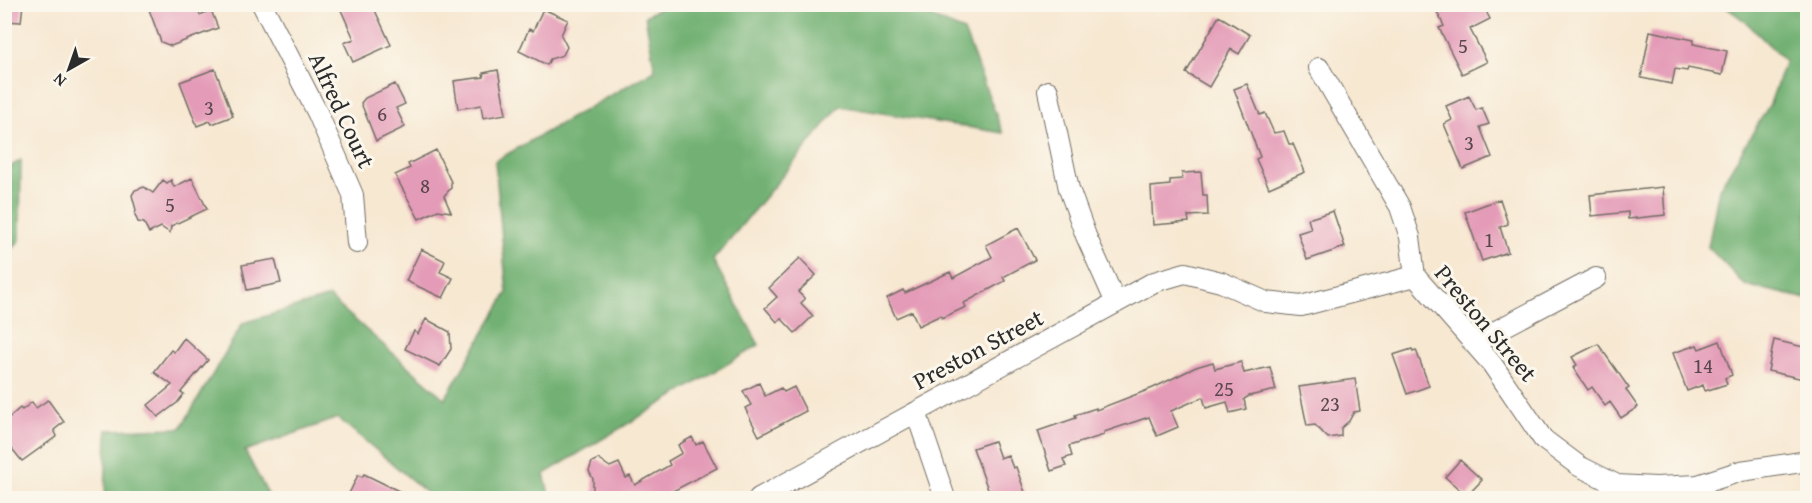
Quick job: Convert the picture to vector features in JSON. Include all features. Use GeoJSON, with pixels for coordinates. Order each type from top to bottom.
{"type":"FeatureCollection","features":[{"type":"Feature","properties":{"kind":"street","name":"Alfred Court"},"geometry":{"type":"LineString","coordinates":[[262,4],[318,114],[353,195],[357,243]]}},
{"type":"Feature","properties":{"kind":"street"},"geometry":{"type":"LineString","coordinates":[[1319,68],[1400,207],[1410,237],[1415,276]]}},
{"type":"Feature","properties":{"kind":"street"},"geometry":{"type":"LineString","coordinates":[[1048,91],[1069,189],[1086,236],[1116,303]]}},
{"type":"Feature","properties":{"kind":"street","name":"Preston Street"},"geometry":{"type":"LineString","coordinates":[[759,498],[1155,282],[1185,273],[1221,282],[1266,302],[1301,306],[1415,276],[1475,342],[1520,401],[1543,439],[1616,492],[1698,485],[1741,471],[1808,461]]}},
{"type":"Feature","properties":{"kind":"street"},"geometry":{"type":"LineString","coordinates":[[1475,342],[1596,278]]}},
{"type":"Feature","properties":{"kind":"street"},"geometry":{"type":"LineString","coordinates":[[916,412],[945,498]]}},
{"type":"Feature","properties":{"kind":"green space"},"geometry":{"type":"Polygon","coordinates":[[[666,5],[915,5],[917,11],[964,31],[1003,133],[840,106],[713,260],[759,345],[544,474],[550,498],[433,498],[338,418],[245,451],[270,498],[105,498],[107,430],[181,428],[243,323],[329,297],[445,399],[507,293],[495,161],[655,70],[645,16],[666,5]]]}},
{"type":"Feature","properties":{"kind":"green space"},"geometry":{"type":"Polygon","coordinates":[[[1723,5],[1801,5],[1807,25],[1807,299],[1745,285],[1708,247],[1719,189],[1770,104],[1785,61],[1746,22],[1723,5]]]}},
{"type":"Feature","properties":{"kind":"green space"},"geometry":{"type":"Polygon","coordinates":[[[21,160],[20,240],[5,256],[5,170],[21,160]]]}},
{"type":"Feature","properties":{"kind":"building"},"geometry":{"type":"Polygon","coordinates":[[[4,4],[23,4],[21,22],[4,21],[4,4]]]}},
{"type":"Feature","properties":{"kind":"building"},"geometry":{"type":"Polygon","coordinates":[[[147,4],[196,4],[200,15],[211,10],[218,28],[171,46],[161,42],[147,4]]]}},
{"type":"Feature","properties":{"kind":"building"},"geometry":{"type":"Polygon","coordinates":[[[352,4],[372,4],[391,45],[353,62],[344,43],[354,39],[341,10],[352,4]]]}},
{"type":"Feature","properties":{"kind":"building"},"geometry":{"type":"Polygon","coordinates":[[[1433,4],[1482,4],[1490,19],[1470,29],[1487,62],[1462,74],[1439,28],[1444,26],[1433,4]]]}},
{"type":"Feature","properties":{"kind":"building"},"geometry":{"type":"Polygon","coordinates":[[[543,9],[568,20],[561,35],[567,47],[563,55],[550,59],[547,65],[519,51],[529,29],[533,31],[543,9]]]}},
{"type":"Feature","properties":{"kind":"building"},"geometry":{"type":"Polygon","coordinates":[[[1219,16],[1250,35],[1239,54],[1231,49],[1209,87],[1186,73],[1219,16]]]}},
{"type":"Feature","properties":{"kind":"building"},"geometry":{"type":"Polygon","coordinates":[[[1650,31],[1694,40],[1693,44],[1727,51],[1722,75],[1688,68],[1687,71],[1675,69],[1672,84],[1641,78],[1650,31]]]}},
{"type":"Feature","properties":{"kind":"building"},"geometry":{"type":"Polygon","coordinates":[[[215,69],[233,116],[212,124],[210,121],[197,126],[180,82],[215,69]]]}},
{"type":"Feature","properties":{"kind":"building"},"geometry":{"type":"Polygon","coordinates":[[[498,70],[506,114],[483,118],[481,105],[458,109],[454,81],[484,77],[483,73],[498,70]]]}},
{"type":"Feature","properties":{"kind":"building"},"geometry":{"type":"Polygon","coordinates":[[[395,84],[405,104],[396,108],[405,127],[376,141],[361,103],[365,98],[395,84]]]}},
{"type":"Feature","properties":{"kind":"building"},"geometry":{"type":"Polygon","coordinates":[[[1247,84],[1260,115],[1265,113],[1274,133],[1284,131],[1289,144],[1293,144],[1305,172],[1269,188],[1256,159],[1260,157],[1234,89],[1247,84]]]}},
{"type":"Feature","properties":{"kind":"building"},"geometry":{"type":"Polygon","coordinates":[[[1469,96],[1476,110],[1482,108],[1489,124],[1480,127],[1492,157],[1463,169],[1444,124],[1452,120],[1446,106],[1469,96]]]}},
{"type":"Feature","properties":{"kind":"building"},"geometry":{"type":"Polygon","coordinates":[[[436,150],[451,182],[451,188],[444,196],[451,212],[438,210],[419,219],[395,175],[410,168],[408,164],[436,150]]]}},
{"type":"Feature","properties":{"kind":"building"},"geometry":{"type":"Polygon","coordinates":[[[1201,172],[1203,195],[1207,195],[1208,215],[1188,216],[1189,222],[1153,225],[1151,187],[1170,185],[1170,180],[1182,179],[1182,173],[1201,172]]]}},
{"type":"Feature","properties":{"kind":"building"},"geometry":{"type":"Polygon","coordinates":[[[192,178],[207,209],[171,226],[170,233],[161,227],[149,233],[144,223],[138,222],[135,215],[132,195],[135,190],[144,187],[153,193],[163,180],[167,183],[171,180],[174,187],[192,178]]]}},
{"type":"Feature","properties":{"kind":"building"},"geometry":{"type":"Polygon","coordinates":[[[1663,187],[1665,215],[1628,219],[1628,212],[1592,216],[1590,195],[1663,187]]]}},
{"type":"Feature","properties":{"kind":"building"},"geometry":{"type":"Polygon","coordinates":[[[1500,199],[1508,224],[1500,227],[1508,252],[1482,261],[1465,212],[1500,199]]]}},
{"type":"Feature","properties":{"kind":"building"},"geometry":{"type":"Polygon","coordinates":[[[1333,211],[1345,247],[1307,260],[1298,233],[1311,229],[1308,219],[1333,211]]]}},
{"type":"Feature","properties":{"kind":"building"},"geometry":{"type":"Polygon","coordinates":[[[1018,228],[1035,260],[1003,277],[1005,281],[964,303],[966,307],[942,318],[941,315],[918,326],[912,311],[896,318],[887,298],[903,290],[905,293],[950,272],[953,278],[992,257],[986,245],[1018,228]]]}},
{"type":"Feature","properties":{"kind":"building"},"geometry":{"type":"Polygon","coordinates":[[[421,249],[445,261],[440,272],[453,278],[443,298],[406,281],[421,249]]]}},
{"type":"Feature","properties":{"kind":"building"},"geometry":{"type":"Polygon","coordinates":[[[800,258],[816,275],[798,292],[805,299],[801,303],[813,316],[795,333],[781,318],[777,322],[765,308],[777,297],[769,288],[800,258]]]}},
{"type":"Feature","properties":{"kind":"building"},"geometry":{"type":"Polygon","coordinates":[[[275,259],[281,283],[247,290],[242,265],[275,259]]]}},
{"type":"Feature","properties":{"kind":"building"},"geometry":{"type":"Polygon","coordinates":[[[426,319],[450,332],[451,349],[440,366],[405,349],[414,331],[418,334],[426,319]]]}},
{"type":"Feature","properties":{"kind":"building"},"geometry":{"type":"Polygon","coordinates":[[[184,338],[208,360],[181,392],[184,394],[177,403],[158,417],[148,405],[172,385],[154,372],[171,350],[174,352],[184,338]]]}},
{"type":"Feature","properties":{"kind":"building"},"geometry":{"type":"Polygon","coordinates":[[[1774,340],[1808,348],[1808,380],[1768,371],[1774,340]]]}},
{"type":"Feature","properties":{"kind":"building"},"geometry":{"type":"Polygon","coordinates":[[[1720,341],[1732,375],[1725,378],[1727,384],[1705,391],[1703,385],[1687,391],[1673,353],[1697,345],[1699,349],[1720,341]]]}},
{"type":"Feature","properties":{"kind":"building"},"geometry":{"type":"Polygon","coordinates":[[[1598,344],[1629,388],[1626,390],[1638,407],[1621,418],[1610,402],[1605,406],[1592,387],[1588,390],[1573,368],[1577,365],[1572,357],[1598,344]]]}},
{"type":"Feature","properties":{"kind":"building"},"geometry":{"type":"Polygon","coordinates":[[[1412,349],[1416,350],[1429,386],[1407,394],[1393,355],[1412,349]]]}},
{"type":"Feature","properties":{"kind":"building"},"geometry":{"type":"Polygon","coordinates":[[[1213,362],[1215,369],[1241,362],[1244,373],[1270,367],[1276,390],[1249,396],[1244,399],[1246,409],[1230,413],[1227,402],[1206,408],[1203,397],[1171,411],[1178,427],[1157,436],[1149,417],[1104,432],[1104,435],[1069,446],[1072,456],[1063,459],[1066,466],[1051,471],[1038,431],[1076,418],[1075,415],[1096,408],[1096,410],[1153,388],[1196,367],[1213,362]]]}},
{"type":"Feature","properties":{"kind":"building"},"geometry":{"type":"Polygon","coordinates":[[[1355,379],[1360,411],[1354,412],[1341,428],[1341,436],[1328,438],[1315,425],[1307,426],[1299,387],[1355,379]]]}},
{"type":"Feature","properties":{"kind":"building"},"geometry":{"type":"Polygon","coordinates":[[[759,383],[765,396],[781,388],[784,392],[794,387],[806,411],[759,436],[745,408],[751,405],[743,391],[759,383]]]}},
{"type":"Feature","properties":{"kind":"building"},"geometry":{"type":"Polygon","coordinates":[[[48,400],[64,422],[54,430],[57,436],[22,461],[4,439],[4,422],[20,408],[22,410],[32,402],[36,408],[48,400]]]}},
{"type":"Feature","properties":{"kind":"building"},"geometry":{"type":"Polygon","coordinates":[[[692,437],[696,445],[703,441],[717,468],[660,498],[593,498],[593,479],[589,471],[592,462],[598,459],[610,467],[619,463],[626,478],[630,476],[635,485],[670,465],[668,461],[682,453],[678,445],[692,437]]]}},
{"type":"Feature","properties":{"kind":"building"},"geometry":{"type":"Polygon","coordinates":[[[994,441],[1000,458],[1008,455],[1013,468],[1016,467],[1027,498],[991,498],[973,448],[994,441]]]}},
{"type":"Feature","properties":{"kind":"building"},"geometry":{"type":"Polygon","coordinates":[[[1460,460],[1482,480],[1467,496],[1445,477],[1460,460]]]}},
{"type":"Feature","properties":{"kind":"building"},"geometry":{"type":"Polygon","coordinates":[[[364,474],[413,498],[347,498],[358,475],[362,477],[364,474]]]}}]}
